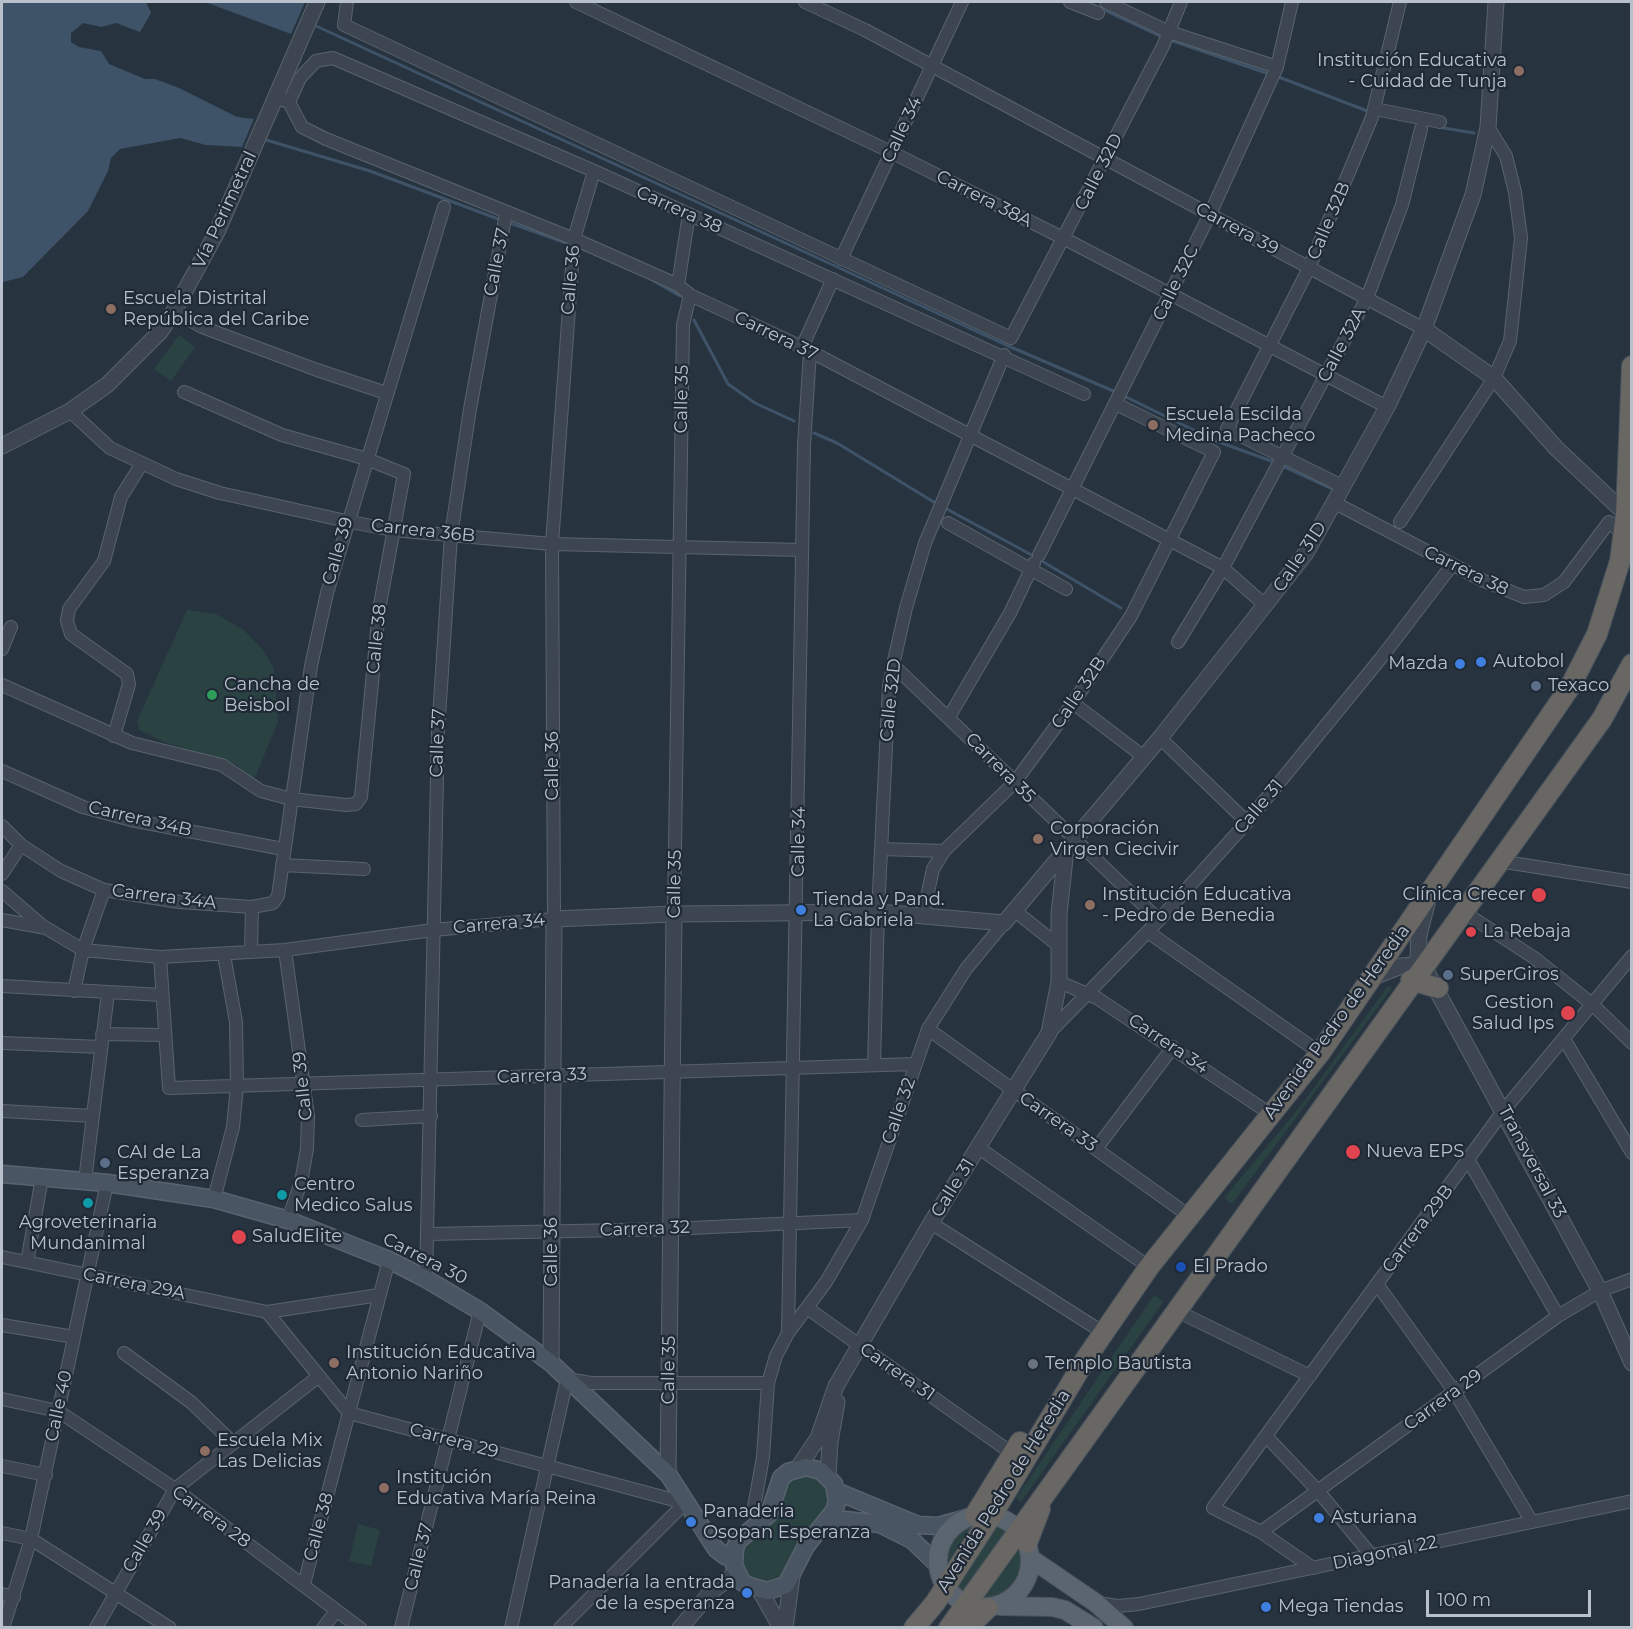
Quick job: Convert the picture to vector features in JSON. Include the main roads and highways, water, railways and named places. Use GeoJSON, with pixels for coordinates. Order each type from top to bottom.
{"type":"FeatureCollection","features":[{"type":"Feature","properties":{"kind":"highway","name":"Avenida Pedro de Heredia"},"geometry":{"type":"LineString","coordinates":[[914,1628],[941,1576],[978,1516],[1149,1267],[1188,1215],[1272,1115],[1320,1053],[1565,695],[1589,653],[1616,579],[1625,512],[1632,366]]}},
{"type":"Feature","properties":{"kind":"highway","name":"Avenida Pedro de Heredia"},"geometry":{"type":"LineString","coordinates":[[949,1628],[1025,1543],[1048,1487],[1602,719],[1632,664]]}},
{"type":"Feature","properties":{"kind":"highway"},"geometry":{"type":"LineString","coordinates":[[1412,981],[1438,988]]}},
{"type":"Feature","properties":{"kind":"highway"},"geometry":{"type":"LineString","coordinates":[[978,1516],[1040,1411],[1087,1358]]}},
{"type":"Feature","properties":{"kind":"highway"},"geometry":{"type":"LineString","coordinates":[[908,1628],[941,1576]]}},
{"type":"Feature","properties":{"kind":"highway"},"geometry":{"type":"LineString","coordinates":[[968,1628],[992,1607]]}},
{"type":"Feature","properties":{"kind":"main road"},"geometry":{"type":"LineString","coordinates":[[1607,605],[1619,578],[1632,564]]}},
{"type":"Feature","properties":{"kind":"main road"},"geometry":{"type":"LineString","coordinates":[[1602,719],[1632,680]]}},
{"type":"Feature","properties":{"kind":"main road","name":"Carrera 30"},"geometry":{"type":"LineString","coordinates":[[2,1174],[107,1183],[214,1199],[288,1220],[389,1260],[426,1279],[480,1311],[551,1364],[668,1474],[720,1554],[735,1565],[741,1582],[759,1589],[781,1588],[792,1576],[806,1546],[827,1522]]}},
{"type":"Feature","properties":{"kind":"main road"},"geometry":{"type":"LineString","coordinates":[[735,1565],[738,1540],[769,1514],[781,1478],[798,1467],[814,1468],[832,1484],[918,1525],[938,1526],[978,1516],[1025,1543],[1121,1626]]}},
{"type":"Feature","properties":{"kind":"main road"},"geometry":{"type":"LineString","coordinates":[[827,1522],[834,1511],[832,1484]]}},
{"type":"Feature","properties":{"kind":"main road"},"geometry":{"type":"LineString","coordinates":[[941,1576],[938,1553],[948,1532],[978,1516]]}},
{"type":"Feature","properties":{"kind":"main road"},"geometry":{"type":"LineString","coordinates":[[827,1522],[862,1521],[880,1524],[912,1540],[968,1605],[1052,1606],[1065,1610],[1094,1628]]}},
{"type":"Feature","properties":{"kind":"main road"},"geometry":{"type":"LineString","coordinates":[[992,1607],[1006,1602],[1022,1588],[1030,1568],[1025,1543]]}},
{"type":"Feature","properties":{"kind":"water"},"geometry":{"type":"Polygon","coordinates":[[[2,2],[146,2],[151,13],[140,32],[116,23],[101,27],[83,23],[71,33],[71,42],[79,47],[101,51],[109,64],[145,79],[155,79],[179,88],[237,117],[254,119],[242,147],[206,145],[180,138],[120,149],[111,158],[108,171],[88,211],[23,277],[3,282],[2,2]]]}},
{"type":"Feature","properties":{"kind":"water"},"geometry":{"type":"Polygon","coordinates":[[[205,2],[305,2],[291,34],[205,2]]]}},
{"type":"Feature","properties":{"kind":"waterway"},"geometry":{"type":"LineString","coordinates":[[1087,2],[1164,38]]}},
{"type":"Feature","properties":{"kind":"waterway"},"geometry":{"type":"LineString","coordinates":[[314,25],[1006,345],[1118,393]]}},
{"type":"Feature","properties":{"kind":"waterway"},"geometry":{"type":"LineString","coordinates":[[1170,40],[1269,74]]}},
{"type":"Feature","properties":{"kind":"waterway"},"geometry":{"type":"LineString","coordinates":[[1276,76],[1370,112]]}},
{"type":"Feature","properties":{"kind":"waterway"},"geometry":{"type":"LineString","coordinates":[[1438,127],[1474,133]]}},
{"type":"Feature","properties":{"kind":"waterway"},"geometry":{"type":"LineString","coordinates":[[263,139],[370,171],[501,220]]}},
{"type":"Feature","properties":{"kind":"waterway"},"geometry":{"type":"LineString","coordinates":[[507,222],[569,244]]}},
{"type":"Feature","properties":{"kind":"waterway"},"geometry":{"type":"LineString","coordinates":[[649,278],[680,296]]}},
{"type":"Feature","properties":{"kind":"waterway"},"geometry":{"type":"LineString","coordinates":[[694,320],[728,384],[755,403],[794,421]]}},
{"type":"Feature","properties":{"kind":"waterway"},"geometry":{"type":"LineString","coordinates":[[1124,396],[1216,441],[1274,462]]}},
{"type":"Feature","properties":{"kind":"waterway"},"geometry":{"type":"LineString","coordinates":[[814,433],[837,443],[937,504]]}},
{"type":"Feature","properties":{"kind":"waterway"},"geometry":{"type":"LineString","coordinates":[[1280,465],[1332,489]]}},
{"type":"Feature","properties":{"kind":"waterway"},"geometry":{"type":"LineString","coordinates":[[943,507],[1030,554],[1121,608]]}},
{"type":"Feature","properties":{"kind":"place","name":"Institución Educativa - Cuidad de Tunja"},"geometry":{"type":"Point","coordinates":[1519,71]}},
{"type":"Feature","properties":{"kind":"place","name":"Escuela Distrital República del Caribe"},"geometry":{"type":"Point","coordinates":[111,309]}},
{"type":"Feature","properties":{"kind":"place","name":"Escuela Escilda Medina Pacheco"},"geometry":{"type":"Point","coordinates":[1153,425]}},
{"type":"Feature","properties":{"kind":"place","name":"Autobol"},"geometry":{"type":"Point","coordinates":[1481,662]}},
{"type":"Feature","properties":{"kind":"place","name":"Mazda"},"geometry":{"type":"Point","coordinates":[1460,664]}},
{"type":"Feature","properties":{"kind":"place","name":"Texaco"},"geometry":{"type":"Point","coordinates":[1536,686]}},
{"type":"Feature","properties":{"kind":"place","name":"Cancha de Beisbol"},"geometry":{"type":"Point","coordinates":[212,695]}},
{"type":"Feature","properties":{"kind":"place","name":"Corporación Virgen Ciecivir"},"geometry":{"type":"Point","coordinates":[1038,839]}},
{"type":"Feature","properties":{"kind":"place","name":"Clínica Crecer"},"geometry":{"type":"Point","coordinates":[1539,895]}},
{"type":"Feature","properties":{"kind":"place","name":"Institución Educativa - Pedro de Benedia"},"geometry":{"type":"Point","coordinates":[1090,905]}},
{"type":"Feature","properties":{"kind":"place","name":"Tienda y Pand. La Gabriela"},"geometry":{"type":"Point","coordinates":[801,910]}},
{"type":"Feature","properties":{"kind":"place","name":"La Rebaja"},"geometry":{"type":"Point","coordinates":[1471,932]}},
{"type":"Feature","properties":{"kind":"place","name":"SuperGiros"},"geometry":{"type":"Point","coordinates":[1448,975]}},
{"type":"Feature","properties":{"kind":"place","name":"Gestion Salud Ips"},"geometry":{"type":"Point","coordinates":[1568,1013]}},
{"type":"Feature","properties":{"kind":"place","name":"Nueva EPS"},"geometry":{"type":"Point","coordinates":[1353,1152]}},
{"type":"Feature","properties":{"kind":"place","name":"CAI de La Esperanza"},"geometry":{"type":"Point","coordinates":[105,1163]}},
{"type":"Feature","properties":{"kind":"place","name":"Centro Medico Salus"},"geometry":{"type":"Point","coordinates":[282,1195]}},
{"type":"Feature","properties":{"kind":"place","name":"Agroveterinaria Mundanimal"},"geometry":{"type":"Point","coordinates":[88,1203]}},
{"type":"Feature","properties":{"kind":"place","name":"SaludElite"},"geometry":{"type":"Point","coordinates":[239,1237]}},
{"type":"Feature","properties":{"kind":"place","name":"El Prado"},"geometry":{"type":"Point","coordinates":[1181,1267]}},
{"type":"Feature","properties":{"kind":"place","name":"Institución Educativa Antonio Nariño"},"geometry":{"type":"Point","coordinates":[334,1363]}},
{"type":"Feature","properties":{"kind":"place","name":"Templo Bautista"},"geometry":{"type":"Point","coordinates":[1033,1364]}},
{"type":"Feature","properties":{"kind":"place","name":"Escuela Mix Las Delicias"},"geometry":{"type":"Point","coordinates":[205,1451]}},
{"type":"Feature","properties":{"kind":"place","name":"Institución Educativa María Reina"},"geometry":{"type":"Point","coordinates":[384,1488]}},
{"type":"Feature","properties":{"kind":"place","name":"Asturiana"},"geometry":{"type":"Point","coordinates":[1319,1518]}},
{"type":"Feature","properties":{"kind":"place","name":"Panaderia Osopan Esperanza"},"geometry":{"type":"Point","coordinates":[691,1522]}},
{"type":"Feature","properties":{"kind":"place","name":"Panadería la entrada de la esperanza"},"geometry":{"type":"Point","coordinates":[747,1593]}},
{"type":"Feature","properties":{"kind":"place","name":"Mega Tiendas"},"geometry":{"type":"Point","coordinates":[1266,1607]}}]}
